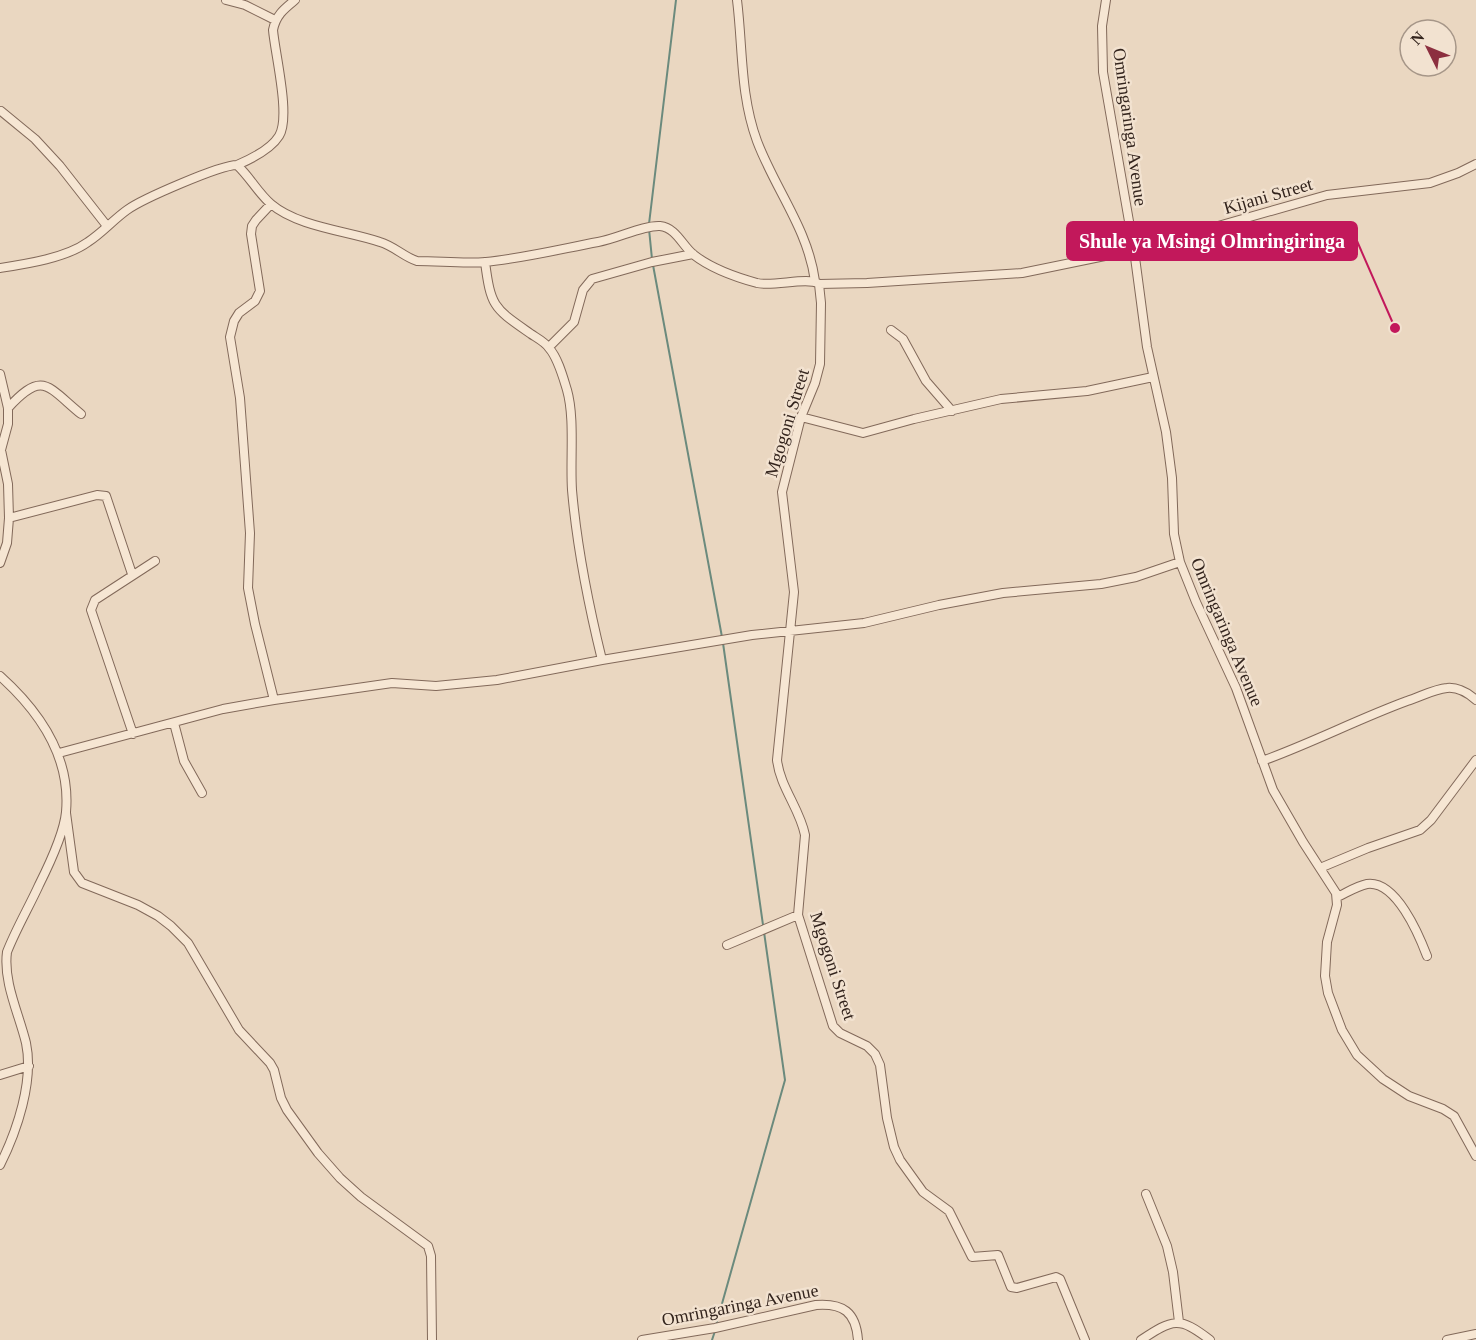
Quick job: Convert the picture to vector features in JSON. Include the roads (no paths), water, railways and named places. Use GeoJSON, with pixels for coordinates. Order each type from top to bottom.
{"type":"FeatureCollection","features":[{"type":"Feature","properties":{"kind":"street"},"geometry":{"type":"LineString","coordinates":[[226,0],[245,5],[275,20]]}},
{"type":"Feature","properties":{"kind":"street"},"geometry":{"type":"LineString","coordinates":[[0,268],[36,261],[78,248],[143,199],[217,169],[237,165],[276,141],[282,130],[284,118],[274,38],[275,20],[278,14],[295,0]]}},
{"type":"Feature","properties":{"kind":"street","name":"Mgogoni Street"},"geometry":{"type":"LineString","coordinates":[[737,0],[744,93],[749,117],[769,168],[794,215],[805,242],[821,303],[820,364],[801,417],[782,492],[794,592],[777,760],[778,771],[803,825],[805,835],[798,915],[833,1026],[840,1033],[867,1046],[875,1054],[880,1065],[887,1118],[894,1147],[918,1187],[949,1211],[972,1257],[998,1255],[1010,1285],[1014,1289],[1050,1278],[1060,1279],[1085,1340]]}},
{"type":"Feature","properties":{"kind":"street","name":"Omringaringa Avenue"},"geometry":{"type":"LineString","coordinates":[[1106,0],[1102,34],[1103,72],[1134,250],[1143,322],[1166,432],[1172,478],[1174,534],[1180,562],[1236,688],[1273,789],[1337,897]]}},
{"type":"Feature","properties":{"kind":"street"},"geometry":{"type":"LineString","coordinates":[[1,111],[35,139],[60,166],[106,226]]}},
{"type":"Feature","properties":{"kind":"street","name":"Kijani Street"},"geometry":{"type":"LineString","coordinates":[[817,283],[1022,273],[1134,250],[1327,195],[1430,183],[1476,164]]}},
{"type":"Feature","properties":{"kind":"street"},"geometry":{"type":"LineString","coordinates":[[237,165],[271,204],[293,216],[341,233],[382,242],[407,258],[417,261],[485,262],[606,241],[659,226],[674,232],[693,254],[719,269],[760,284],[817,283]]}},
{"type":"Feature","properties":{"kind":"street"},"geometry":{"type":"LineString","coordinates":[[271,204],[252,226],[251,234],[260,291],[258,297],[239,313],[234,321],[230,337],[240,398],[250,533],[248,588],[274,700]]}},
{"type":"Feature","properties":{"kind":"street"},"geometry":{"type":"LineString","coordinates":[[549,347],[574,322],[583,290],[592,279],[652,262],[693,254]]}},
{"type":"Feature","properties":{"kind":"street"},"geometry":{"type":"LineString","coordinates":[[485,262],[488,284],[495,305],[502,314],[549,347],[563,378],[571,409],[571,476],[578,551],[602,660]]}},
{"type":"Feature","properties":{"kind":"street"},"geometry":{"type":"LineString","coordinates":[[891,330],[903,339],[921,374],[952,411]]}},
{"type":"Feature","properties":{"kind":"street"},"geometry":{"type":"LineString","coordinates":[[0,374],[8,408],[8,424],[1,450],[8,484],[9,518],[7,543],[0,563]]}},
{"type":"Feature","properties":{"kind":"street"},"geometry":{"type":"LineString","coordinates":[[801,417],[863,433],[1011,397],[1087,392],[1153,377]]}},
{"type":"Feature","properties":{"kind":"street"},"geometry":{"type":"LineString","coordinates":[[8,408],[20,395],[39,385],[53,391],[81,414]]}},
{"type":"Feature","properties":{"kind":"street"},"geometry":{"type":"LineString","coordinates":[[9,518],[98,495],[106,496],[132,574]]}},
{"type":"Feature","properties":{"kind":"street"},"geometry":{"type":"LineString","coordinates":[[133,734],[91,605],[132,574],[155,561]]}},
{"type":"Feature","properties":{"kind":"street"},"geometry":{"type":"LineString","coordinates":[[59,753],[224,710],[274,700],[392,683],[436,686],[497,680],[752,635],[864,623],[1003,592],[1101,584],[1136,577],[1180,562]]}},
{"type":"Feature","properties":{"kind":"street"},"geometry":{"type":"LineString","coordinates":[[0,676],[19,693],[40,718],[59,753],[64,778],[74,872],[77,879],[158,916],[188,943],[239,1030],[270,1063],[287,1110],[318,1153],[361,1197],[428,1246],[431,1256],[432,1340]]}},
{"type":"Feature","properties":{"kind":"street"},"geometry":{"type":"LineString","coordinates":[[1262,761],[1288,752],[1371,714],[1436,691],[1448,688],[1459,690],[1476,700]]}},
{"type":"Feature","properties":{"kind":"street"},"geometry":{"type":"LineString","coordinates":[[174,723],[184,761],[202,793]]}},
{"type":"Feature","properties":{"kind":"street"},"geometry":{"type":"LineString","coordinates":[[1320,868],[1420,830],[1431,820],[1476,760]]}},
{"type":"Feature","properties":{"kind":"street"},"geometry":{"type":"LineString","coordinates":[[0,1165],[26,1089],[29,1066],[6,961],[48,864],[66,813]]}},
{"type":"Feature","properties":{"kind":"street"},"geometry":{"type":"LineString","coordinates":[[1427,956],[1411,919],[1389,892],[1377,885],[1368,884],[1337,897],[1327,942],[1325,976],[1328,993],[1342,1030],[1357,1055],[1383,1079],[1409,1096],[1450,1112],[1476,1156]]}},
{"type":"Feature","properties":{"kind":"street"},"geometry":{"type":"LineString","coordinates":[[727,945],[798,915]]}},
{"type":"Feature","properties":{"kind":"street"},"geometry":{"type":"LineString","coordinates":[[0,1075],[29,1066]]}},
{"type":"Feature","properties":{"kind":"street"},"geometry":{"type":"LineString","coordinates":[[1146,1194],[1167,1246],[1173,1272],[1179,1322]]}},
{"type":"Feature","properties":{"kind":"street","name":"Omringaringa Avenue"},"geometry":{"type":"LineString","coordinates":[[642,1340],[715,1328],[816,1305],[831,1304],[841,1306],[853,1318],[858,1340]]}},
{"type":"Feature","properties":{"kind":"street"},"geometry":{"type":"LineString","coordinates":[[1141,1340],[1163,1327],[1179,1322],[1190,1325],[1210,1340]]}},
{"type":"Feature","properties":{"kind":"street"},"geometry":{"type":"LineString","coordinates":[[1447,1340],[1476,1334]]}},
{"type":"Feature","properties":{"kind":"waterway"},"geometry":{"type":"LineString","coordinates":[[649,224],[676,0]]}},
{"type":"Feature","properties":{"kind":"waterway"},"geometry":{"type":"LineString","coordinates":[[649,229],[652,259]]}},
{"type":"Feature","properties":{"kind":"waterway"},"geometry":{"type":"LineString","coordinates":[[653,265],[722,637]]}},
{"type":"Feature","properties":{"kind":"waterway"},"geometry":{"type":"LineString","coordinates":[[716,1325],[785,1080],[723,643]]}},
{"type":"Feature","properties":{"kind":"waterway"},"geometry":{"type":"LineString","coordinates":[[712,1340],[715,1331]]}},
{"type":"Feature","properties":{"kind":"place","name":"Shule ya Msingi Olmringiringa"},"geometry":{"type":"Point","coordinates":[1395,328]}}]}
